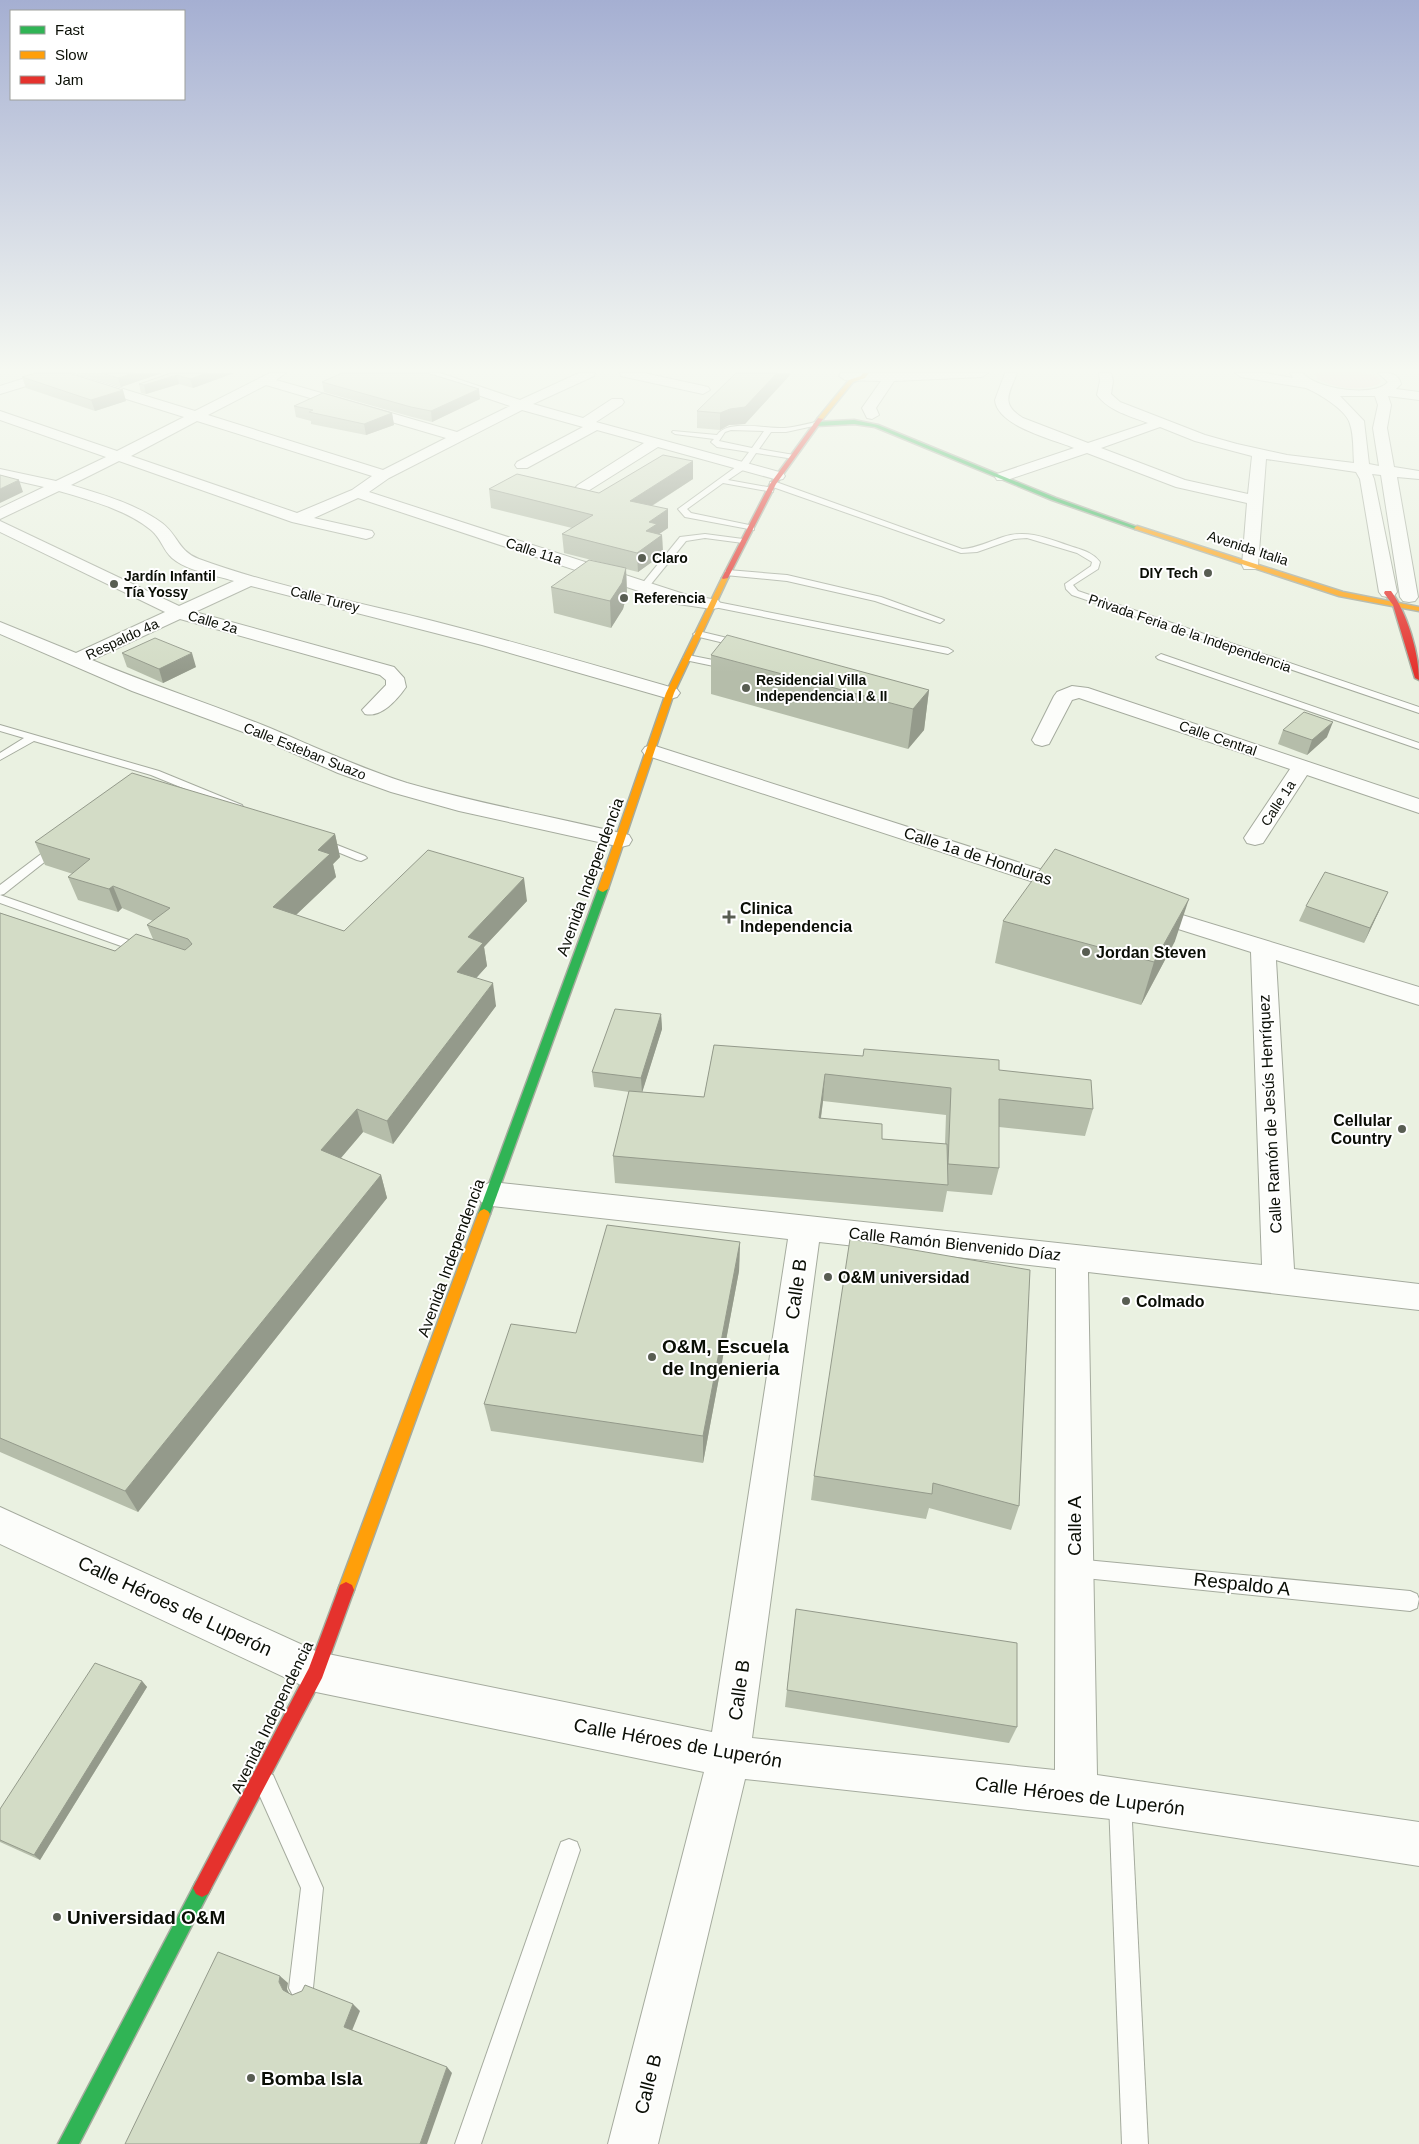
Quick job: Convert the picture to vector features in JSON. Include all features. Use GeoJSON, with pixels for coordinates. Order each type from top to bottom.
{"type":"FeatureCollection","features":[{"type":"Feature","properties":{"kind":"main road","name":"Avenida Independencia"},"geometry":{"type":"LineString","coordinates":[[68,2144],[316,1672],[621,840],[670,693],[743,541],[781,473]]}},
{"type":"Feature","properties":{"kind":"main road","name":"Avenida Italia"},"geometry":{"type":"LineString","coordinates":[[1003,473],[1008,475]]}},
{"type":"Feature","properties":{"kind":"main road","name":"Avenida Italia"},"geometry":{"type":"LineString","coordinates":[[1004,473],[1054,499],[1114,521],[1251,560],[1342,594],[1403,598],[1419,610]]}},
{"type":"Feature","properties":{"kind":"main road"},"geometry":{"type":"LineString","coordinates":[[1403,598],[1419,678]]}},
{"type":"Feature","properties":{"kind":"street","name":"Calle Turey"},"geometry":{"type":"LineString","coordinates":[[0,473],[43,481],[90,496],[150,522],[167,535],[171,547],[176,554],[189,561],[249,580],[465,635],[670,693]]}},
{"type":"Feature","properties":{"kind":"street"},"geometry":{"type":"LineString","coordinates":[[0,514],[84,473]]}},
{"type":"Feature","properties":{"kind":"street"},"geometry":{"type":"LineString","coordinates":[[167,473],[298,519],[366,534]]}},
{"type":"Feature","properties":{"kind":"street"},"geometry":{"type":"LineString","coordinates":[[378,473],[384,475]]}},
{"type":"Feature","properties":{"kind":"street"},"geometry":{"type":"LineString","coordinates":[[298,519],[357,494],[388,473]]}},
{"type":"Feature","properties":{"kind":"street"},"geometry":{"type":"LineString","coordinates":[[583,488],[606,473]]}},
{"type":"Feature","properties":{"kind":"street"},"geometry":{"type":"LineString","coordinates":[[756,473],[774,483]]}},
{"type":"Feature","properties":{"kind":"street"},"geometry":{"type":"LineString","coordinates":[[1008,475],[1014,473]]}},
{"type":"Feature","properties":{"kind":"street"},"geometry":{"type":"LineString","coordinates":[[1153,473],[1181,484],[1256,500]]}},
{"type":"Feature","properties":{"kind":"street"},"geometry":{"type":"LineString","coordinates":[[1251,560],[1258,473]]}},
{"type":"Feature","properties":{"kind":"street"},"geometry":{"type":"LineString","coordinates":[[1364,473],[1403,598]]}},
{"type":"Feature","properties":{"kind":"street"},"geometry":{"type":"LineString","coordinates":[[1387,473],[1391,481],[1403,598]]}},
{"type":"Feature","properties":{"kind":"street"},"geometry":{"type":"LineString","coordinates":[[1403,473],[1419,475]]}},
{"type":"Feature","properties":{"kind":"street","name":"Calle 11a"},"geometry":{"type":"LineString","coordinates":[[357,494],[684,600],[712,604]]}},
{"type":"Feature","properties":{"kind":"street","name":"Calle 2a"},"geometry":{"type":"LineString","coordinates":[[0,526],[180,613],[387,671],[397,681],[396,687],[372,710]]}},
{"type":"Feature","properties":{"kind":"street","name":"Respaldo 4a"},"geometry":{"type":"LineString","coordinates":[[77,660],[249,580]]}},
{"type":"Feature","properties":{"kind":"street","name":"Calle Esteban Suazo"},"geometry":{"type":"LineString","coordinates":[[0,627],[139,687],[260,732],[345,769],[466,806],[621,840]]}},
{"type":"Feature","properties":{"kind":"street","name":"Calle Central"},"geometry":{"type":"LineString","coordinates":[[1042,740],[1064,696],[1072,692],[1081,692],[1419,806]]}},
{"type":"Feature","properties":{"kind":"street","name":"Calle 1a de Honduras"},"geometry":{"type":"LineString","coordinates":[[652,750],[1094,894]]}},
{"type":"Feature","properties":{"kind":"street","name":"Calle 1a"},"geometry":{"type":"LineString","coordinates":[[1255,838],[1302,767]]}},
{"type":"Feature","properties":{"kind":"street"},"geometry":{"type":"LineString","coordinates":[[1122,903],[1263,949],[1419,996]]}},
{"type":"Feature","properties":{"kind":"street","name":"Calle Ramón de Jesús Henríquez"},"geometry":{"type":"LineString","coordinates":[[1263,949],[1279,1280]]}},
{"type":"Feature","properties":{"kind":"street","name":"Calle Ramón Bienvenido Díaz"},"geometry":{"type":"LineString","coordinates":[[492,1194],[1419,1297]]}},
{"type":"Feature","properties":{"kind":"street","name":"Calle B"},"geometry":{"type":"LineString","coordinates":[[633,2144],[729,1756],[805,1228]]}},
{"type":"Feature","properties":{"kind":"street","name":"Calle A"},"geometry":{"type":"LineString","coordinates":[[1072,1257],[1076,1795]]}},
{"type":"Feature","properties":{"kind":"street","name":"Calle Héroes de Luperón"},"geometry":{"type":"LineString","coordinates":[[0,1525],[316,1672],[729,1756],[1120,1799],[1419,1844]]}},
{"type":"Feature","properties":{"kind":"lane"},"geometry":{"type":"LineString","coordinates":[[734,473],[682,509],[688,515],[751,528]]}},
{"type":"Feature","properties":{"kind":"lane"},"geometry":{"type":"LineString","coordinates":[[723,482],[774,483]]}},
{"type":"Feature","properties":{"kind":"lane","name":"Privada Feria de la Independencia"},"geometry":{"type":"LineString","coordinates":[[774,483],[961,551],[983,550],[1014,537],[1026,536],[1042,538],[1085,553],[1096,562],[1095,566],[1069,584],[1070,589],[1075,593],[1419,710]]}},
{"type":"Feature","properties":{"kind":"lane"},"geometry":{"type":"LineString","coordinates":[[644,587],[683,539],[705,536],[743,541]]}},
{"type":"Feature","properties":{"kind":"lane"},"geometry":{"type":"LineString","coordinates":[[728,573],[787,578],[878,599],[940,620]]}},
{"type":"Feature","properties":{"kind":"lane"},"geometry":{"type":"LineString","coordinates":[[712,604],[948,651]]}},
{"type":"Feature","properties":{"kind":"lane"},"geometry":{"type":"LineString","coordinates":[[698,634],[752,647]]}},
{"type":"Feature","properties":{"kind":"lane"},"geometry":{"type":"LineString","coordinates":[[1161,657],[1419,746]]}},
{"type":"Feature","properties":{"kind":"lane"},"geometry":{"type":"LineString","coordinates":[[688,658],[741,670]]}},
{"type":"Feature","properties":{"kind":"lane"},"geometry":{"type":"LineString","coordinates":[[0,728],[155,773],[244,810]]}},
{"type":"Feature","properties":{"kind":"lane"},"geometry":{"type":"LineString","coordinates":[[0,757],[32,738]]}},
{"type":"Feature","properties":{"kind":"lane"},"geometry":{"type":"LineString","coordinates":[[139,784],[155,773]]}},
{"type":"Feature","properties":{"kind":"lane"},"geometry":{"type":"LineString","coordinates":[[307,836],[361,858]]}},
{"type":"Feature","properties":{"kind":"lane"},"geometry":{"type":"LineString","coordinates":[[0,891],[70,838]]}},
{"type":"Feature","properties":{"kind":"lane"},"geometry":{"type":"LineString","coordinates":[[0,899],[156,954]]}},
{"type":"Feature","properties":{"kind":"lane","name":"Respaldo A"},"geometry":{"type":"LineString","coordinates":[[1074,1568],[1410,1601]]}},
{"type":"Feature","properties":{"kind":"lane"},"geometry":{"type":"LineString","coordinates":[[261,1776],[312,1888],[301,1988]]}},
{"type":"Feature","properties":{"kind":"lane"},"geometry":{"type":"LineString","coordinates":[[1120,1799],[1136,2144]]}},
{"type":"Feature","properties":{"kind":"lane"},"geometry":{"type":"LineString","coordinates":[[468,2144],[569,1850]]}},
{"type":"Feature","properties":{"kind":"building"},"geometry":{"type":"Polygon","coordinates":[[[633,473],[674,473],[630,501],[668,509],[649,522],[657,524],[646,531],[662,535],[637,553],[562,534],[593,515],[489,489],[517,474],[599,493],[633,473]]]}},
{"type":"Feature","properties":{"kind":"building"},"geometry":{"type":"Polygon","coordinates":[[[0,475],[19,480],[0,489],[0,475]]]}},
{"type":"Feature","properties":{"kind":"building"},"geometry":{"type":"Polygon","coordinates":[[[589,560],[626,568],[622,583],[610,601],[551,587],[589,560]]]}},
{"type":"Feature","properties":{"kind":"building"},"geometry":{"type":"Polygon","coordinates":[[[727,635],[929,690],[913,709],[711,655],[727,635]]]}},
{"type":"Feature","properties":{"kind":"building"},"geometry":{"type":"Polygon","coordinates":[[[155,638],[192,653],[159,669],[122,653],[155,638]]]}},
{"type":"Feature","properties":{"kind":"building"},"geometry":{"type":"Polygon","coordinates":[[[1304,712],[1333,722],[1312,740],[1283,730],[1304,712]]]}},
{"type":"Feature","properties":{"kind":"building"},"geometry":{"type":"Polygon","coordinates":[[[132,773],[335,834],[318,850],[330,854],[273,907],[344,931],[428,850],[524,878],[468,937],[483,943],[457,972],[493,983],[387,1121],[357,1109],[321,1150],[381,1175],[125,1491],[0,1438],[0,913],[115,951],[136,934],[185,950],[192,944],[188,939],[147,925],[170,908],[113,886],[109,889],[68,877],[90,859],[35,842],[132,773]]]}},
{"type":"Feature","properties":{"kind":"building"},"geometry":{"type":"Polygon","coordinates":[[[1055,849],[1189,899],[1154,962],[1003,921],[1055,849]]]}},
{"type":"Feature","properties":{"kind":"building"},"geometry":{"type":"Polygon","coordinates":[[[1325,872],[1388,892],[1370,928],[1306,906],[1325,872]]]}},
{"type":"Feature","properties":{"kind":"building"},"geometry":{"type":"Polygon","coordinates":[[[615,1009],[661,1014],[641,1078],[592,1072],[615,1009]]]}},
{"type":"Feature","properties":{"kind":"building"},"geometry":{"type":"Polygon","coordinates":[[[714,1045],[863,1056],[864,1049],[999,1060],[999,1070],[1091,1080],[1093,1109],[999,1099],[999,1168],[948,1164],[951,1088],[825,1074],[819,1118],[882,1124],[882,1139],[947,1144],[948,1185],[613,1156],[629,1091],[704,1097],[714,1045]]]}},
{"type":"Feature","properties":{"kind":"building","name":"O&M, Escuela de Ingenieria"},"geometry":{"type":"Polygon","coordinates":[[[607,1225],[740,1242],[703,1436],[484,1404],[511,1324],[576,1333],[607,1225]]]}},
{"type":"Feature","properties":{"kind":"building"},"geometry":{"type":"Polygon","coordinates":[[[850,1239],[1030,1270],[1019,1506],[933,1483],[932,1494],[814,1476],[850,1239]]]}},
{"type":"Feature","properties":{"kind":"building"},"geometry":{"type":"Polygon","coordinates":[[[796,1609],[1017,1643],[1017,1727],[787,1690],[796,1609]]]}},
{"type":"Feature","properties":{"kind":"building"},"geometry":{"type":"Polygon","coordinates":[[[95,1663],[142,1681],[34,1855],[0,1840],[0,1809],[95,1663]]]}},
{"type":"Feature","properties":{"kind":"building","name":"Bomba Isla"},"geometry":{"type":"Polygon","coordinates":[[[218,1952],[280,1976],[279,1982],[283,1990],[292,1995],[302,1991],[305,1985],[353,2004],[344,2027],[447,2067],[420,2144],[125,2144],[218,1952]]]}},
{"type":"Feature","properties":{"kind":"traffic: fast"},"geometry":{"type":"LineString","coordinates":[[991,473],[1054,499],[1137,528]]}},
{"type":"Feature","properties":{"kind":"traffic: fast"},"geometry":{"type":"LineString","coordinates":[[484,1214],[603,889]]}},
{"type":"Feature","properties":{"kind":"traffic: fast"},"geometry":{"type":"LineString","coordinates":[[68,2144],[202,1888]]}},
{"type":"Feature","properties":{"kind":"traffic: slow"},"geometry":{"type":"LineString","coordinates":[[1137,528],[1342,594],[1419,609]]}},
{"type":"Feature","properties":{"kind":"traffic: slow"},"geometry":{"type":"LineString","coordinates":[[603,889],[670,693],[725,578]]}},
{"type":"Feature","properties":{"kind":"traffic: slow"},"geometry":{"type":"LineString","coordinates":[[346,1590],[484,1214]]}},
{"type":"Feature","properties":{"kind":"traffic: jam"},"geometry":{"type":"LineString","coordinates":[[725,578],[773,484],[781,473]]}},
{"type":"Feature","properties":{"kind":"traffic: jam"},"geometry":{"type":"LineString","coordinates":[[1388,593],[1397,605],[1419,678]]}},
{"type":"Feature","properties":{"kind":"traffic: jam"},"geometry":{"type":"LineString","coordinates":[[202,1888],[316,1672],[346,1590]]}},
{"type":"Feature","properties":{"kind":"place","name":"Claro"},"geometry":{"type":"Point","coordinates":[642,558]}},
{"type":"Feature","properties":{"kind":"place","name":"DIY Tech"},"geometry":{"type":"Point","coordinates":[1208,573]}},
{"type":"Feature","properties":{"kind":"place","name":"Jardín Infantil Tía Yossy"},"geometry":{"type":"Point","coordinates":[114,584]}},
{"type":"Feature","properties":{"kind":"place","name":"Referencia"},"geometry":{"type":"Point","coordinates":[624,598]}},
{"type":"Feature","properties":{"kind":"place","name":"Residencial Villa Independencia I & II"},"geometry":{"type":"Point","coordinates":[746,688]}},
{"type":"Feature","properties":{"kind":"place","name":"Clinica Independencia"},"geometry":{"type":"Point","coordinates":[729,917]}},
{"type":"Feature","properties":{"kind":"place","name":"Jordan Steven"},"geometry":{"type":"Point","coordinates":[1086,952]}},
{"type":"Feature","properties":{"kind":"place","name":"Cellular Country"},"geometry":{"type":"Point","coordinates":[1402,1129]}},
{"type":"Feature","properties":{"kind":"place","name":"O&M universidad"},"geometry":{"type":"Point","coordinates":[828,1277]}},
{"type":"Feature","properties":{"kind":"place","name":"Colmado"},"geometry":{"type":"Point","coordinates":[1126,1301]}},
{"type":"Feature","properties":{"kind":"place","name":"O&M, Escuela de Ingenieria"},"geometry":{"type":"Point","coordinates":[652,1357]}},
{"type":"Feature","properties":{"kind":"place","name":"Universidad O&M"},"geometry":{"type":"Point","coordinates":[57,1917]}},
{"type":"Feature","properties":{"kind":"place","name":"Bomba Isla"},"geometry":{"type":"Point","coordinates":[251,2078]}}]}
